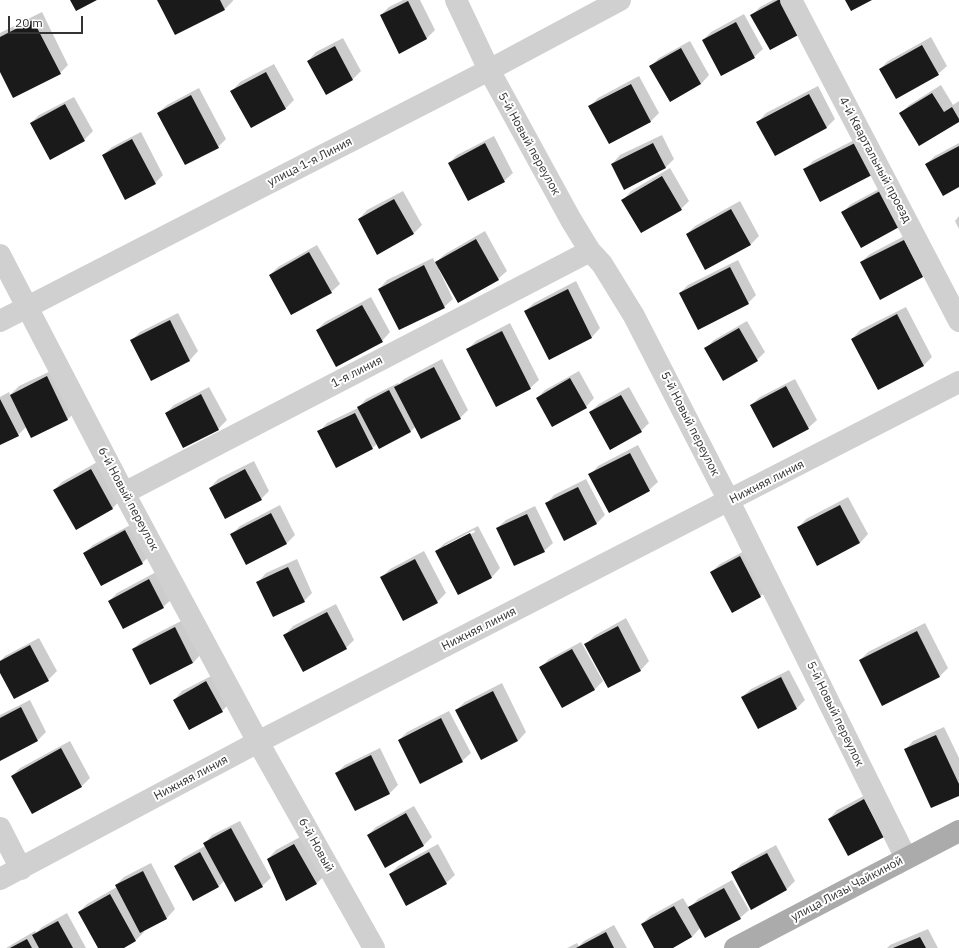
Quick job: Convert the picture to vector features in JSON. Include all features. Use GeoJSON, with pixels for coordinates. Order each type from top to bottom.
{"type":"FeatureCollection","features":[{"type":"Feature","properties":{"kind":"main road","name":"улица Лизы Чайкиной"},"geometry":{"type":"LineString","coordinates":[[735,948],[959,831]]}},
{"type":"Feature","properties":{"kind":"street","name":"5-й Новый переулок"},"geometry":{"type":"LineString","coordinates":[[456,0],[489,70],[571,220],[590,251],[602,264],[634,316],[729,501],[906,858]]}},
{"type":"Feature","properties":{"kind":"street","name":"улица 1-я Линия"},"geometry":{"type":"LineString","coordinates":[[0,321],[489,70],[620,0]]}},
{"type":"Feature","properties":{"kind":"street","name":"4-й Квартальный проезд"},"geometry":{"type":"LineString","coordinates":[[791,0],[959,321]]}},
{"type":"Feature","properties":{"kind":"street","name":"1-я линия"},"geometry":{"type":"LineString","coordinates":[[124,493],[590,251]]}},
{"type":"Feature","properties":{"kind":"street","name":"6-й Новый переулок"},"geometry":{"type":"LineString","coordinates":[[0,255],[124,493],[258,742]]}},
{"type":"Feature","properties":{"kind":"street","name":"Нижняя линия"},"geometry":{"type":"LineString","coordinates":[[0,879],[258,742],[959,382]]}},
{"type":"Feature","properties":{"kind":"street","name":"6-й Новый"},"geometry":{"type":"LineString","coordinates":[[258,742],[374,948]]}},
{"type":"Feature","properties":{"kind":"street"},"geometry":{"type":"LineString","coordinates":[[0,828],[21,869]]}},
{"type":"Feature","properties":{"kind":"building"},"geometry":{"type":"Polygon","coordinates":[[[70,0],[97,0],[76,11],[70,0]]]}},
{"type":"Feature","properties":{"kind":"building"},"geometry":{"type":"Polygon","coordinates":[[[157,0],[220,0],[225,10],[175,35],[157,0]]]}},
{"type":"Feature","properties":{"kind":"building"},"geometry":{"type":"Polygon","coordinates":[[[778,0],[784,0],[802,33],[770,50],[750,15],[778,0]]]}},
{"type":"Feature","properties":{"kind":"building"},"geometry":{"type":"Polygon","coordinates":[[[845,0],[872,0],[851,11],[845,0]]]}},
{"type":"Feature","properties":{"kind":"building"},"geometry":{"type":"Polygon","coordinates":[[[408,1],[427,39],[399,54],[380,15],[408,1]]]}},
{"type":"Feature","properties":{"kind":"building"},"geometry":{"type":"Polygon","coordinates":[[[33,20],[61,74],[13,98],[0,72],[0,37],[33,20]]]}},
{"type":"Feature","properties":{"kind":"building"},"geometry":{"type":"Polygon","coordinates":[[[736,22],[755,58],[721,76],[702,40],[736,22]]]}},
{"type":"Feature","properties":{"kind":"building"},"geometry":{"type":"Polygon","coordinates":[[[922,45],[939,75],[896,99],[879,69],[922,45]]]}},
{"type":"Feature","properties":{"kind":"building"},"geometry":{"type":"Polygon","coordinates":[[[335,46],[353,80],[326,95],[307,61],[335,46]]]}},
{"type":"Feature","properties":{"kind":"building"},"geometry":{"type":"Polygon","coordinates":[[[681,48],[701,84],[670,102],[649,66],[681,48]]]}},
{"type":"Feature","properties":{"kind":"building"},"geometry":{"type":"Polygon","coordinates":[[[266,72],[286,109],[251,128],[230,91],[266,72]]]}},
{"type":"Feature","properties":{"kind":"building"},"geometry":{"type":"Polygon","coordinates":[[[631,84],[651,122],[609,144],[588,106],[631,84]]]}},
{"type":"Feature","properties":{"kind":"building"},"geometry":{"type":"Polygon","coordinates":[[[932,93],[944,112],[952,107],[959,119],[959,122],[919,146],[899,113],[932,93]]]}},
{"type":"Feature","properties":{"kind":"building"},"geometry":{"type":"Polygon","coordinates":[[[809,94],[827,128],[775,156],[756,122],[809,94]]]}},
{"type":"Feature","properties":{"kind":"building"},"geometry":{"type":"Polygon","coordinates":[[[191,95],[219,148],[185,165],[157,113],[191,95]]]}},
{"type":"Feature","properties":{"kind":"building"},"geometry":{"type":"Polygon","coordinates":[[[65,104],[85,141],[50,160],[30,123],[65,104]]]}},
{"type":"Feature","properties":{"kind":"building"},"geometry":{"type":"Polygon","coordinates":[[[132,139],[156,184],[125,200],[102,155],[132,139]]]}},
{"type":"Feature","properties":{"kind":"building"},"geometry":{"type":"Polygon","coordinates":[[[485,143],[505,182],[468,201],[448,163],[485,143]]]}},
{"type":"Feature","properties":{"kind":"building"},"geometry":{"type":"Polygon","coordinates":[[[653,143],[666,168],[624,190],[611,164],[653,143]]]}},
{"type":"Feature","properties":{"kind":"building"},"geometry":{"type":"Polygon","coordinates":[[[855,143],[872,175],[820,202],[803,169],[855,143]]]}},
{"type":"Feature","properties":{"kind":"building"},"geometry":{"type":"Polygon","coordinates":[[[959,146],[959,187],[943,196],[925,164],[959,146]]]}},
{"type":"Feature","properties":{"kind":"building"},"geometry":{"type":"Polygon","coordinates":[[[662,176],[682,210],[641,233],[621,200],[662,176]]]}},
{"type":"Feature","properties":{"kind":"building"},"geometry":{"type":"Polygon","coordinates":[[[882,190],[901,226],[861,248],[841,212],[882,190]]]}},
{"type":"Feature","properties":{"kind":"building"},"geometry":{"type":"Polygon","coordinates":[[[394,199],[414,234],[377,255],[358,219],[394,199]]]}},
{"type":"Feature","properties":{"kind":"building"},"geometry":{"type":"Polygon","coordinates":[[[731,209],[751,245],[705,270],[686,234],[731,209]]]}},
{"type":"Feature","properties":{"kind":"building"},"geometry":{"type":"Polygon","coordinates":[[[476,239],[499,280],[458,303],[435,262],[476,239]]]}},
{"type":"Feature","properties":{"kind":"building"},"geometry":{"type":"Polygon","coordinates":[[[904,240],[923,277],[880,300],[860,262],[904,240]]]}},
{"type":"Feature","properties":{"kind":"building"},"geometry":{"type":"Polygon","coordinates":[[[309,252],[332,293],[291,315],[269,275],[309,252]]]}},
{"type":"Feature","properties":{"kind":"building"},"geometry":{"type":"Polygon","coordinates":[[[424,265],[445,308],[399,330],[378,289],[424,265]]]}},
{"type":"Feature","properties":{"kind":"building"},"geometry":{"type":"Polygon","coordinates":[[[730,267],[749,304],[698,330],[679,293],[730,267]]]}},
{"type":"Feature","properties":{"kind":"building"},"geometry":{"type":"Polygon","coordinates":[[[568,289],[592,338],[549,360],[524,311],[568,289]]]}},
{"type":"Feature","properties":{"kind":"building"},"geometry":{"type":"Polygon","coordinates":[[[362,305],[383,342],[336,367],[316,330],[362,305]]]}},
{"type":"Feature","properties":{"kind":"building"},"geometry":{"type":"Polygon","coordinates":[[[897,314],[924,366],[878,390],[851,339],[897,314]]]}},
{"type":"Feature","properties":{"kind":"building"},"geometry":{"type":"Polygon","coordinates":[[[170,320],[190,361],[151,381],[130,340],[170,320]]]}},
{"type":"Feature","properties":{"kind":"building"},"geometry":{"type":"Polygon","coordinates":[[[739,328],[758,361],[723,381],[704,348],[739,328]]]}},
{"type":"Feature","properties":{"kind":"building"},"geometry":{"type":"Polygon","coordinates":[[[502,331],[531,389],[496,407],[466,349],[502,331]]]}},
{"type":"Feature","properties":{"kind":"building"},"geometry":{"type":"Polygon","coordinates":[[[434,367],[461,419],[421,439],[394,387],[434,367]]]}},
{"type":"Feature","properties":{"kind":"building"},"geometry":{"type":"Polygon","coordinates":[[[47,376],[68,420],[31,438],[10,395],[47,376]]]}},
{"type":"Feature","properties":{"kind":"building"},"geometry":{"type":"Polygon","coordinates":[[[570,378],[587,408],[552,427],[536,398],[570,378]]]}},
{"type":"Feature","properties":{"kind":"building"},"geometry":{"type":"Polygon","coordinates":[[[786,386],[809,429],[773,448],[750,405],[786,386]]]}},
{"type":"Feature","properties":{"kind":"building"},"geometry":{"type":"Polygon","coordinates":[[[389,390],[411,432],[379,449],[357,407],[389,390]]]}},
{"type":"Feature","properties":{"kind":"building"},"geometry":{"type":"Polygon","coordinates":[[[201,394],[219,430],[183,448],[165,413],[201,394]]]}},
{"type":"Feature","properties":{"kind":"building"},"geometry":{"type":"Polygon","coordinates":[[[621,395],[642,432],[610,450],[589,412],[621,395]]]}},
{"type":"Feature","properties":{"kind":"building"},"geometry":{"type":"Polygon","coordinates":[[[0,399],[19,436],[0,445],[0,399]]]}},
{"type":"Feature","properties":{"kind":"building"},"geometry":{"type":"Polygon","coordinates":[[[355,413],[373,449],[336,468],[317,431],[355,413]]]}},
{"type":"Feature","properties":{"kind":"building"},"geometry":{"type":"Polygon","coordinates":[[[630,453],[650,491],[609,513],[588,474],[630,453]]]}},
{"type":"Feature","properties":{"kind":"building"},"geometry":{"type":"Polygon","coordinates":[[[91,469],[113,509],[76,530],[53,490],[91,469]]]}},
{"type":"Feature","properties":{"kind":"building"},"geometry":{"type":"Polygon","coordinates":[[[245,469],[262,500],[225,519],[209,488],[245,469]]]}},
{"type":"Feature","properties":{"kind":"building"},"geometry":{"type":"Polygon","coordinates":[[[578,487],[597,524],[564,541],[545,503],[578,487]]]}},
{"type":"Feature","properties":{"kind":"building"},"geometry":{"type":"Polygon","coordinates":[[[840,505],[860,543],[817,566],[797,527],[840,505]]]}},
{"type":"Feature","properties":{"kind":"building"},"geometry":{"type":"Polygon","coordinates":[[[271,513],[287,544],[246,565],[230,534],[271,513]]]}},
{"type":"Feature","properties":{"kind":"building"},"geometry":{"type":"Polygon","coordinates":[[[527,514],[545,552],[514,566],[496,528],[527,514]]]}},
{"type":"Feature","properties":{"kind":"building"},"geometry":{"type":"Polygon","coordinates":[[[125,530],[143,564],[101,586],[83,553],[125,530]]]}},
{"type":"Feature","properties":{"kind":"building"},"geometry":{"type":"Polygon","coordinates":[[[470,533],[492,578],[458,595],[435,551],[470,533]]]}},
{"type":"Feature","properties":{"kind":"building"},"geometry":{"type":"Polygon","coordinates":[[[740,556],[761,597],[732,613],[710,572],[740,556]]]}},
{"type":"Feature","properties":{"kind":"building"},"geometry":{"type":"Polygon","coordinates":[[[415,559],[438,603],[403,621],[380,577],[415,559]]]}},
{"type":"Feature","properties":{"kind":"building"},"geometry":{"type":"Polygon","coordinates":[[[288,567],[305,602],[273,617],[256,582],[288,567]]]}},
{"type":"Feature","properties":{"kind":"building"},"geometry":{"type":"Polygon","coordinates":[[[149,579],[164,608],[123,629],[108,601],[149,579]]]}},
{"type":"Feature","properties":{"kind":"building"},"geometry":{"type":"Polygon","coordinates":[[[327,612],[347,649],[303,672],[283,635],[327,612]]]}},
{"type":"Feature","properties":{"kind":"building"},"geometry":{"type":"Polygon","coordinates":[[[618,626],[641,671],[608,688],[584,644],[618,626]]]}},
{"type":"Feature","properties":{"kind":"building"},"geometry":{"type":"Polygon","coordinates":[[[175,627],[193,663],[150,685],[132,649],[175,627]]]}},
{"type":"Feature","properties":{"kind":"building"},"geometry":{"type":"Polygon","coordinates":[[[917,631],[940,677],[882,706],[859,660],[917,631]]]}},
{"type":"Feature","properties":{"kind":"building"},"geometry":{"type":"Polygon","coordinates":[[[30,645],[49,681],[14,699],[0,673],[0,661],[30,645]]]}},
{"type":"Feature","properties":{"kind":"building"},"geometry":{"type":"Polygon","coordinates":[[[572,649],[595,690],[562,708],[539,667],[572,649]]]}},
{"type":"Feature","properties":{"kind":"building"},"geometry":{"type":"Polygon","coordinates":[[[781,677],[797,709],[758,729],[741,697],[781,677]]]}},
{"type":"Feature","properties":{"kind":"building"},"geometry":{"type":"Polygon","coordinates":[[[206,681],[223,712],[189,730],[173,700],[206,681]]]}},
{"type":"Feature","properties":{"kind":"building"},"geometry":{"type":"Polygon","coordinates":[[[493,691],[518,741],[481,760],[455,710],[493,691]]]}},
{"type":"Feature","properties":{"kind":"building"},"geometry":{"type":"Polygon","coordinates":[[[21,707],[38,741],[0,761],[0,718],[21,707]]]}},
{"type":"Feature","properties":{"kind":"building"},"geometry":{"type":"Polygon","coordinates":[[[441,718],[463,762],[420,784],[398,740],[441,718]]]}},
{"type":"Feature","properties":{"kind":"building"},"geometry":{"type":"Polygon","coordinates":[[[936,735],[959,784],[959,796],[931,808],[904,749],[936,735]]]}},
{"type":"Feature","properties":{"kind":"building"},"geometry":{"type":"Polygon","coordinates":[[[61,748],[82,787],[32,814],[11,776],[61,748]]]}},
{"type":"Feature","properties":{"kind":"building"},"geometry":{"type":"Polygon","coordinates":[[[371,755],[390,794],[355,811],[335,773],[371,755]]]}},
{"type":"Feature","properties":{"kind":"building"},"geometry":{"type":"Polygon","coordinates":[[[864,799],[884,837],[848,856],[828,819],[864,799]]]}},
{"type":"Feature","properties":{"kind":"building"},"geometry":{"type":"Polygon","coordinates":[[[406,813],[424,846],[385,868],[367,835],[406,813]]]}},
{"type":"Feature","properties":{"kind":"building"},"geometry":{"type":"Polygon","coordinates":[[[231,828],[263,887],[235,902],[203,843],[231,828]]]}},
{"type":"Feature","properties":{"kind":"building"},"geometry":{"type":"Polygon","coordinates":[[[294,844],[317,884],[286,901],[267,859],[294,844]]]}},
{"type":"Feature","properties":{"kind":"building"},"geometry":{"type":"Polygon","coordinates":[[[200,852],[219,887],[193,901],[174,866],[200,852]]]}},
{"type":"Feature","properties":{"kind":"building"},"geometry":{"type":"Polygon","coordinates":[[[429,852],[447,884],[406,906],[389,874],[429,852]]]}},
{"type":"Feature","properties":{"kind":"building"},"geometry":{"type":"Polygon","coordinates":[[[767,853],[787,890],[751,910],[731,872],[767,853]]]}},
{"type":"Feature","properties":{"kind":"building"},"geometry":{"type":"Polygon","coordinates":[[[143,871],[167,919],[140,933],[115,885],[143,871]]]}},
{"type":"Feature","properties":{"kind":"building"},"geometry":{"type":"Polygon","coordinates":[[[724,888],[741,919],[705,938],[688,907],[724,888]]]}},
{"type":"Feature","properties":{"kind":"building"},"geometry":{"type":"Polygon","coordinates":[[[110,894],[136,941],[124,948],[98,948],[78,912],[110,894]]]}},
{"type":"Feature","properties":{"kind":"building"},"geometry":{"type":"Polygon","coordinates":[[[674,906],[692,937],[673,948],[654,948],[641,924],[674,906]]]}},
{"type":"Feature","properties":{"kind":"building"},"geometry":{"type":"Polygon","coordinates":[[[58,921],[73,948],[39,948],[32,935],[58,921]]]}},
{"type":"Feature","properties":{"kind":"building"},"geometry":{"type":"Polygon","coordinates":[[[606,932],[614,948],[576,948],[606,932]]]}},
{"type":"Feature","properties":{"kind":"building"},"geometry":{"type":"Polygon","coordinates":[[[920,937],[926,948],[893,948],[920,937]]]}},
{"type":"Feature","properties":{"kind":"building"},"geometry":{"type":"Polygon","coordinates":[[[27,939],[32,948],[10,948],[27,939]]]}}]}
